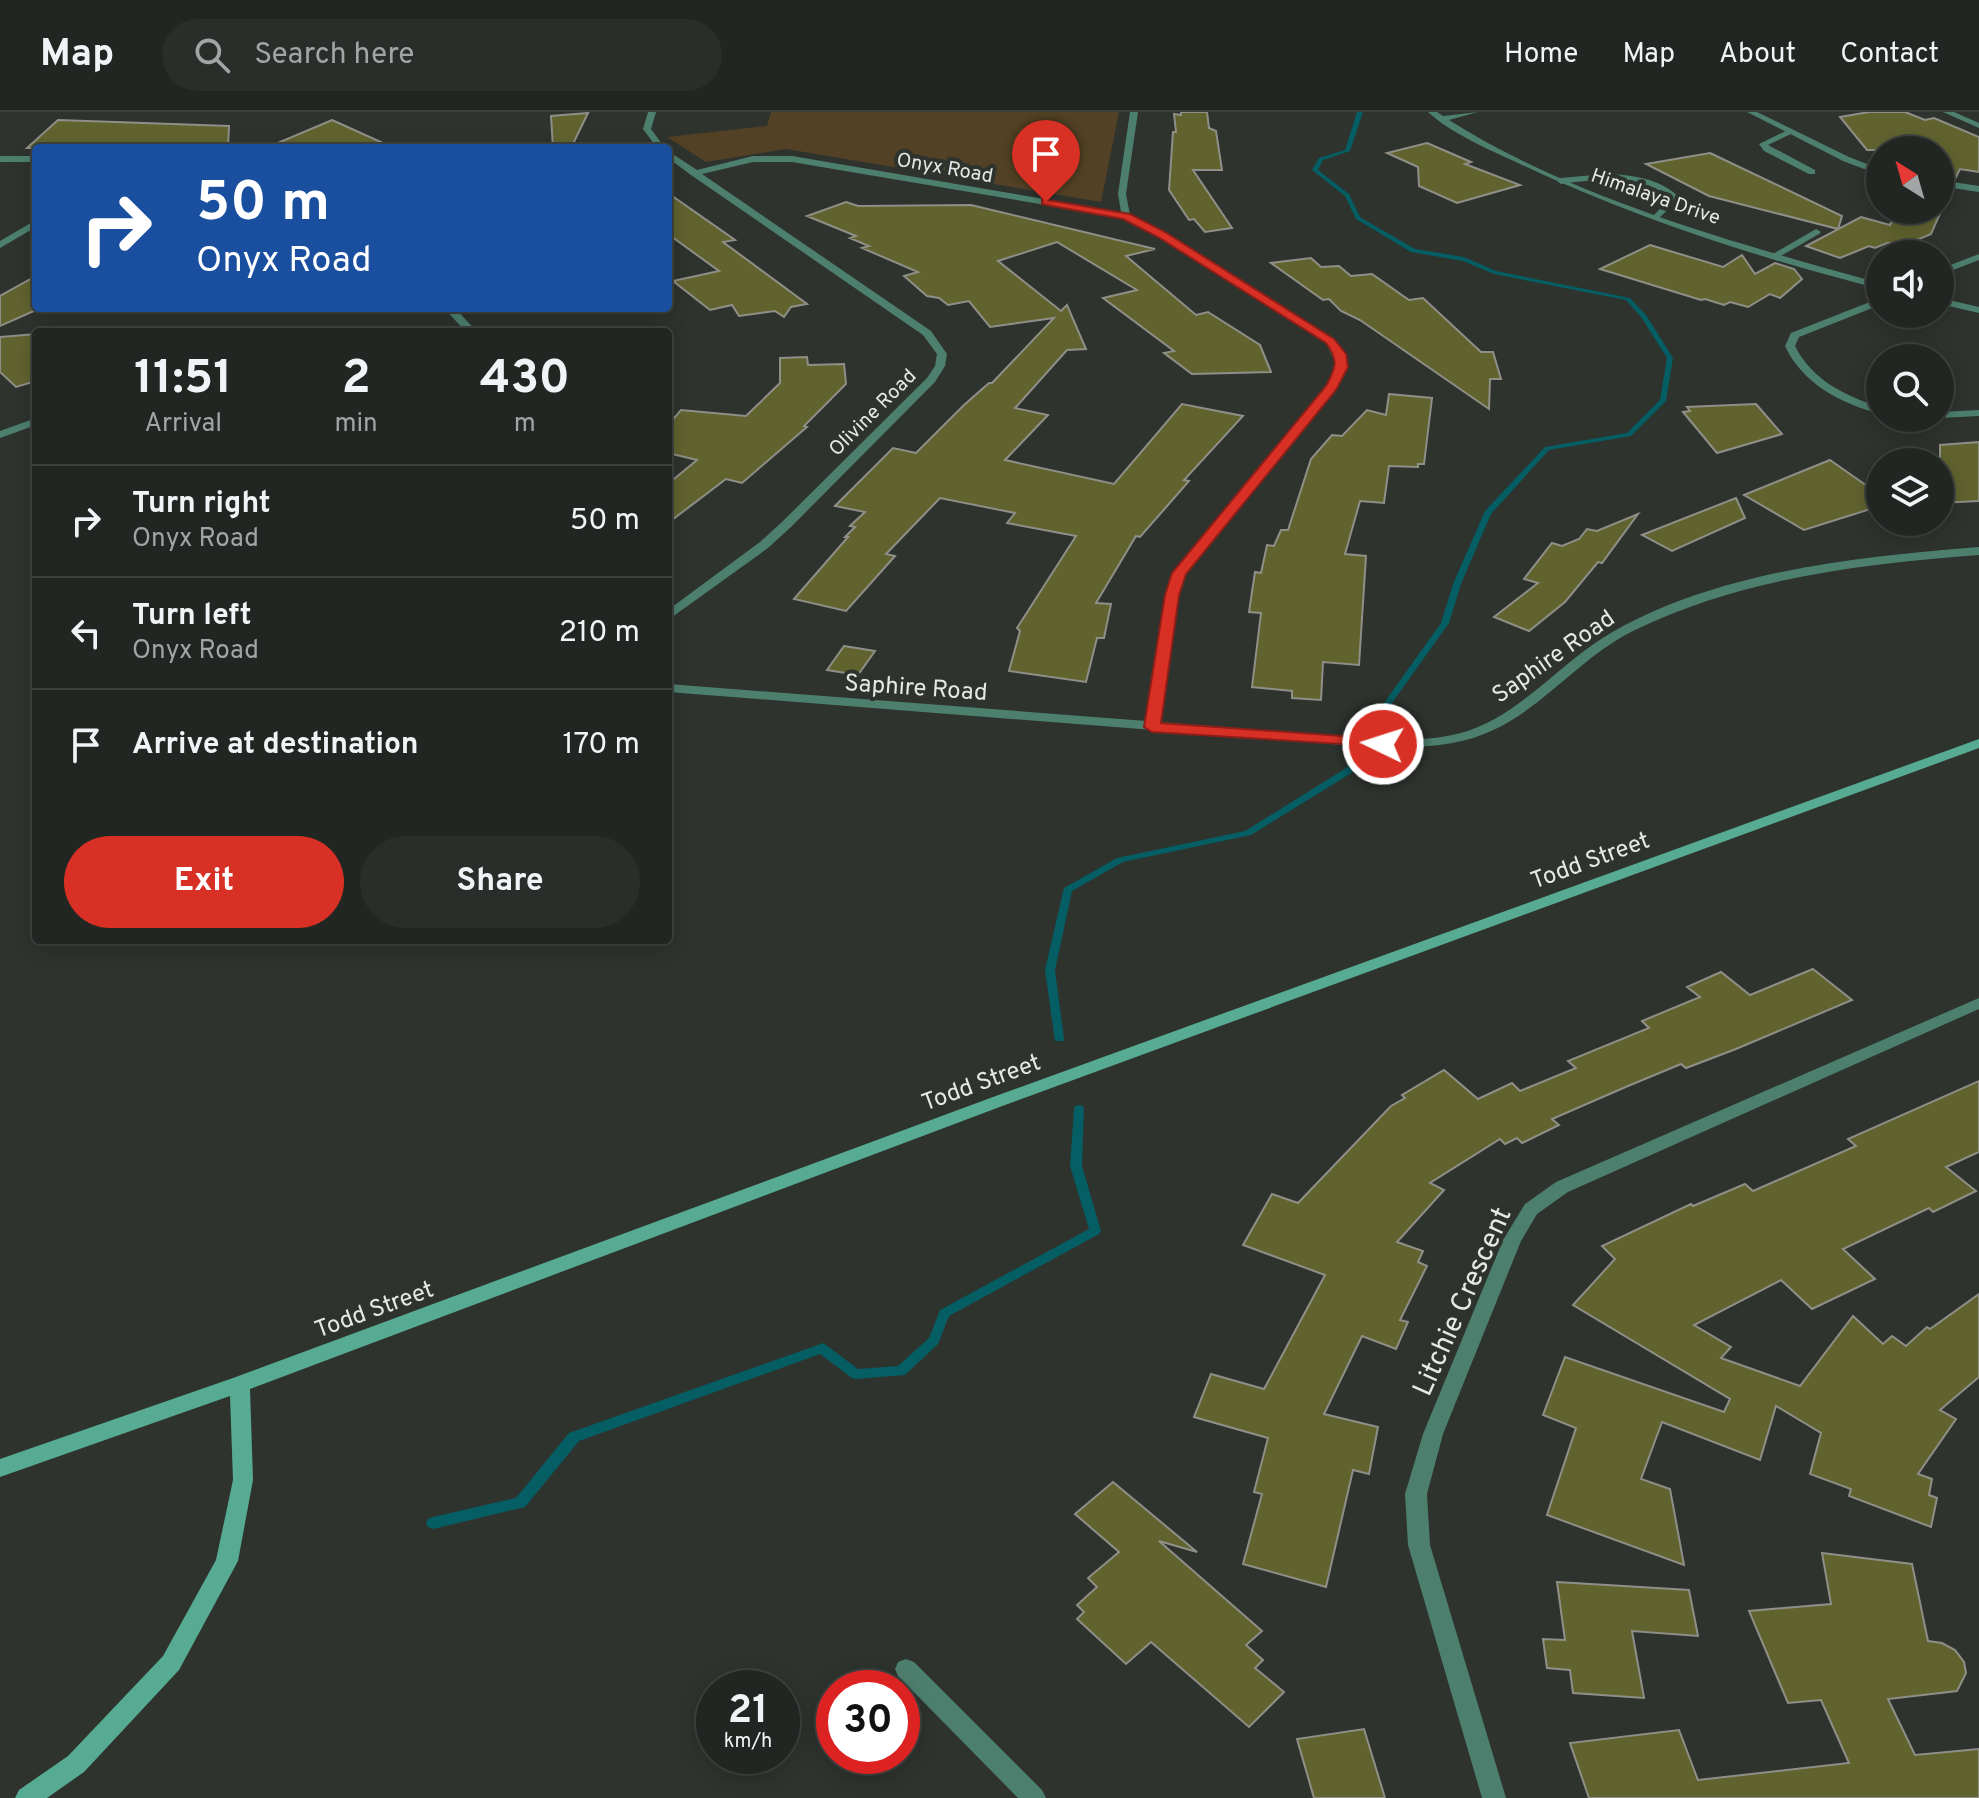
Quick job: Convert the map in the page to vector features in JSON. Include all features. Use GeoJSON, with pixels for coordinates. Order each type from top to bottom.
{"type":"FeatureCollection","features":[{"type":"Feature","properties":{"kind":"street"},"geometry":{"type":"LineString","coordinates":[[652,112],[647,129],[658,144]]}},
{"type":"Feature","properties":{"kind":"street"},"geometry":{"type":"LineString","coordinates":[[1126,216],[1122,194],[1134,112]]}},
{"type":"Feature","properties":{"kind":"street"},"geometry":{"type":"LineString","coordinates":[[1436,115],[1474,112]]}},
{"type":"Feature","properties":{"kind":"street"},"geometry":{"type":"LineString","coordinates":[[1751,112],[1866,167]]}},
{"type":"Feature","properties":{"kind":"street"},"geometry":{"type":"LineString","coordinates":[[1947,112],[1979,126]]}},
{"type":"Feature","properties":{"kind":"street","name":"Himalaya Drive"},"geometry":{"type":"LineString","coordinates":[[1436,115],[1561,181],[1657,217],[1866,282]]}},
{"type":"Feature","properties":{"kind":"street"},"geometry":{"type":"LineString","coordinates":[[1791,132],[1763,144],[1812,172]]}},
{"type":"Feature","properties":{"kind":"street","name":"Olivine Road"},"geometry":{"type":"LineString","coordinates":[[672,157],[927,333],[942,354],[940,366],[931,380],[776,535],[672,613]]}},
{"type":"Feature","properties":{"kind":"street"},"geometry":{"type":"LineString","coordinates":[[0,159],[32,159]]}},
{"type":"Feature","properties":{"kind":"street","name":"Onyx Road"},"geometry":{"type":"LineString","coordinates":[[694,173],[753,159],[792,159],[1126,216],[1162,235],[1330,341],[1340,354],[1342,367],[1332,387],[1179,573],[1172,595],[1152,727]]}},
{"type":"Feature","properties":{"kind":"street"},"geometry":{"type":"LineString","coordinates":[[1561,181],[1607,177],[1660,187],[1676,198],[1657,217]]}},
{"type":"Feature","properties":{"kind":"street"},"geometry":{"type":"LineString","coordinates":[[1954,185],[1979,189]]}},
{"type":"Feature","properties":{"kind":"street"},"geometry":{"type":"LineString","coordinates":[[0,245],[32,225]]}},
{"type":"Feature","properties":{"kind":"street"},"geometry":{"type":"LineString","coordinates":[[1776,255],[1816,232]]}},
{"type":"Feature","properties":{"kind":"street"},"geometry":{"type":"LineString","coordinates":[[1954,267],[1979,257]]}},
{"type":"Feature","properties":{"kind":"street"},"geometry":{"type":"LineString","coordinates":[[1954,304],[1979,310]]}},
{"type":"Feature","properties":{"kind":"street"},"geometry":{"type":"LineString","coordinates":[[1866,307],[1795,335],[1790,346],[1794,359],[1821,383],[1866,407]]}},
{"type":"Feature","properties":{"kind":"street"},"geometry":{"type":"LineString","coordinates":[[453,312],[468,328]]}},
{"type":"Feature","properties":{"kind":"street"},"geometry":{"type":"LineString","coordinates":[[1954,414],[1979,413]]}},
{"type":"Feature","properties":{"kind":"street"},"geometry":{"type":"LineString","coordinates":[[0,435],[32,423]]}},
{"type":"Feature","properties":{"kind":"street","name":"Saphire Road"},"geometry":{"type":"LineString","coordinates":[[672,688],[1383,744],[1433,743],[1470,735],[1534,699],[1580,658],[1629,628],[1697,599],[1896,558],[1979,551]]}},
{"type":"Feature","properties":{"kind":"street","name":"Todd Street"},"geometry":{"type":"LineString","coordinates":[[5,1463],[240,1384],[1014,1095],[1979,743]]}},
{"type":"Feature","properties":{"kind":"street","name":"Litchie Crescent"},"geometry":{"type":"LineString","coordinates":[[1494,1798],[1419,1545],[1416,1494],[1433,1434],[1512,1240],[1531,1209],[1562,1187],[1979,1003]]}},
{"type":"Feature","properties":{"kind":"street"},"geometry":{"type":"LineString","coordinates":[[27,1798],[76,1764],[171,1663],[227,1561],[243,1480],[240,1384]]}},
{"type":"Feature","properties":{"kind":"street"},"geometry":{"type":"LineString","coordinates":[[906,1669],[1034,1798]]}},
{"type":"Feature","properties":{"kind":"shaded area"},"geometry":{"type":"Polygon","coordinates":[[[771,112],[1119,112],[1101,202],[786,149],[706,162],[667,137],[767,126],[771,112]]]}},
{"type":"Feature","properties":{"kind":"building"},"geometry":{"type":"Polygon","coordinates":[[[1181,112],[1207,112],[1209,128],[1216,131],[1222,170],[1193,170],[1232,228],[1205,232],[1194,219],[1189,220],[1169,190],[1173,132],[1176,132],[1174,114],[1181,115],[1181,112]]]}},
{"type":"Feature","properties":{"kind":"building"},"geometry":{"type":"Polygon","coordinates":[[[1869,112],[1905,112],[1925,120],[1934,118],[1979,137],[1979,172],[1960,169],[1954,179],[1954,136],[1866,136],[1866,149],[1840,117],[1869,112]]]}},
{"type":"Feature","properties":{"kind":"building"},"geometry":{"type":"Polygon","coordinates":[[[588,113],[573,144],[553,144],[551,116],[588,113]]]}},
{"type":"Feature","properties":{"kind":"building"},"geometry":{"type":"Polygon","coordinates":[[[58,120],[229,126],[228,144],[32,144],[32,148],[27,148],[58,120]]]}},
{"type":"Feature","properties":{"kind":"building"},"geometry":{"type":"Polygon","coordinates":[[[332,120],[385,144],[275,144],[332,120]]]}},
{"type":"Feature","properties":{"kind":"building"},"geometry":{"type":"Polygon","coordinates":[[[1427,143],[1471,162],[1465,164],[1520,185],[1457,203],[1419,186],[1418,167],[1387,153],[1427,143]]]}},
{"type":"Feature","properties":{"kind":"building"},"geometry":{"type":"Polygon","coordinates":[[[1710,153],[1842,216],[1838,229],[1709,196],[1646,164],[1710,153]]]}},
{"type":"Feature","properties":{"kind":"building"},"geometry":{"type":"Polygon","coordinates":[[[672,196],[735,240],[723,242],[807,304],[791,307],[784,317],[775,311],[739,316],[732,305],[710,310],[673,281],[719,271],[672,237],[672,196]]]}},
{"type":"Feature","properties":{"kind":"building"},"geometry":{"type":"Polygon","coordinates":[[[846,202],[858,206],[971,205],[1155,249],[1126,256],[1196,315],[1208,312],[1260,345],[1271,372],[1192,374],[1164,353],[1174,351],[1103,298],[1137,290],[1057,242],[998,261],[1061,311],[1067,305],[1086,349],[1067,350],[1015,408],[1048,415],[1005,460],[1114,484],[1182,404],[1243,416],[1184,480],[1189,481],[1140,537],[1136,536],[1096,603],[1111,604],[1104,638],[1097,638],[1086,682],[1009,671],[1020,631],[1017,628],[1076,536],[1007,523],[1015,513],[940,498],[886,554],[895,556],[846,611],[794,599],[848,537],[845,537],[855,527],[850,526],[865,512],[835,506],[893,448],[916,453],[964,405],[992,383],[1054,318],[990,327],[969,301],[948,305],[939,298],[927,296],[904,276],[918,272],[862,248],[869,246],[850,238],[856,236],[807,216],[846,202]]]}},
{"type":"Feature","properties":{"kind":"building"},"geometry":{"type":"Polygon","coordinates":[[[1861,217],[1866,218],[1866,224],[1935,224],[1931,234],[1917,240],[1866,240],[1866,247],[1840,258],[1806,246],[1861,217]]]}},
{"type":"Feature","properties":{"kind":"building"},"geometry":{"type":"Polygon","coordinates":[[[1650,245],[1723,267],[1742,255],[1755,274],[1775,263],[1794,269],[1802,279],[1780,298],[1770,294],[1748,307],[1701,300],[1600,269],[1650,245]]]}},
{"type":"Feature","properties":{"kind":"building"},"geometry":{"type":"Polygon","coordinates":[[[1311,258],[1321,267],[1339,266],[1351,276],[1372,274],[1409,300],[1423,298],[1481,352],[1493,352],[1501,379],[1490,379],[1489,409],[1271,263],[1311,258]]]}},
{"type":"Feature","properties":{"kind":"building"},"geometry":{"type":"Polygon","coordinates":[[[32,278],[32,312],[0,326],[0,296],[32,278]]]}},
{"type":"Feature","properties":{"kind":"building"},"geometry":{"type":"Polygon","coordinates":[[[32,334],[32,382],[16,387],[0,372],[0,337],[32,334]]]}},
{"type":"Feature","properties":{"kind":"building"},"geometry":{"type":"Polygon","coordinates":[[[807,357],[808,365],[844,364],[846,384],[804,426],[807,427],[742,483],[726,479],[672,520],[672,481],[697,460],[672,454],[672,420],[681,410],[746,416],[780,383],[780,358],[807,357]]]}},
{"type":"Feature","properties":{"kind":"building"},"geometry":{"type":"Polygon","coordinates":[[[1389,394],[1432,398],[1424,464],[1418,464],[1418,467],[1389,466],[1384,503],[1360,501],[1345,554],[1366,556],[1359,665],[1323,662],[1321,700],[1292,698],[1292,691],[1252,687],[1261,613],[1249,612],[1255,572],[1261,573],[1267,545],[1274,546],[1281,530],[1288,530],[1311,459],[1332,435],[1342,436],[1367,410],[1386,415],[1389,394]]]}},
{"type":"Feature","properties":{"kind":"building"},"geometry":{"type":"Polygon","coordinates":[[[1756,404],[1782,434],[1717,453],[1683,412],[1690,411],[1687,407],[1756,404]]]}},
{"type":"Feature","properties":{"kind":"building"},"geometry":{"type":"Polygon","coordinates":[[[1979,442],[1979,501],[1954,502],[1954,448],[1940,448],[1940,445],[1979,442]]]}},
{"type":"Feature","properties":{"kind":"building"},"geometry":{"type":"Polygon","coordinates":[[[1830,460],[1866,485],[1866,510],[1804,530],[1744,495],[1830,460]]]}},
{"type":"Feature","properties":{"kind":"building"},"geometry":{"type":"Polygon","coordinates":[[[1736,498],[1745,518],[1672,551],[1642,535],[1736,498]]]}},
{"type":"Feature","properties":{"kind":"building"},"geometry":{"type":"Polygon","coordinates":[[[1638,514],[1602,563],[1598,562],[1565,602],[1529,631],[1494,617],[1538,583],[1524,579],[1552,543],[1562,546],[1579,539],[1587,529],[1597,531],[1638,514]]]}},
{"type":"Feature","properties":{"kind":"building"},"geometry":{"type":"Polygon","coordinates":[[[844,646],[875,651],[858,675],[827,670],[844,646]]]}},
{"type":"Feature","properties":{"kind":"building"},"geometry":{"type":"Polygon","coordinates":[[[1813,969],[1852,1000],[1736,1049],[1686,1068],[1681,1064],[1628,1086],[1552,1119],[1559,1125],[1522,1143],[1517,1138],[1505,1144],[1500,1139],[1430,1183],[1444,1190],[1397,1242],[1423,1251],[1418,1262],[1427,1266],[1400,1320],[1408,1322],[1396,1349],[1362,1336],[1324,1414],[1378,1427],[1369,1474],[1353,1470],[1326,1587],[1243,1564],[1262,1494],[1254,1492],[1268,1438],[1194,1417],[1211,1374],[1264,1389],[1325,1275],[1243,1245],[1272,1194],[1298,1203],[1391,1106],[1405,1098],[1402,1095],[1444,1070],[1478,1099],[1512,1083],[1520,1091],[1576,1068],[1568,1061],[1649,1028],[1642,1021],[1700,997],[1687,987],[1721,972],[1750,995],[1813,969]]]}},
{"type":"Feature","properties":{"kind":"building"},"geometry":{"type":"Polygon","coordinates":[[[1979,1081],[1979,1152],[1946,1167],[1976,1191],[1933,1212],[1929,1208],[1843,1249],[1875,1279],[1812,1309],[1781,1280],[1694,1325],[1731,1347],[1721,1358],[1800,1386],[1853,1316],[1883,1344],[1892,1336],[1906,1346],[1927,1327],[1930,1329],[1979,1294],[1979,1377],[1940,1410],[1956,1419],[1918,1474],[1932,1479],[1929,1495],[1937,1498],[1931,1527],[1849,1496],[1851,1489],[1810,1474],[1821,1433],[1776,1406],[1760,1460],[1662,1422],[1641,1479],[1670,1489],[1684,1565],[1547,1515],[1576,1428],[1543,1415],[1565,1357],[1724,1412],[1730,1399],[1573,1305],[1615,1259],[1602,1246],[1691,1204],[1693,1206],[1745,1184],[1753,1191],[1856,1146],[1848,1139],[1979,1081]]]}},
{"type":"Feature","properties":{"kind":"building"},"geometry":{"type":"Polygon","coordinates":[[[1113,1482],[1197,1552],[1159,1541],[1262,1631],[1246,1645],[1263,1660],[1255,1668],[1284,1692],[1249,1727],[1151,1642],[1126,1664],[1077,1619],[1084,1612],[1077,1605],[1097,1587],[1088,1578],[1119,1552],[1075,1514],[1113,1482]]]}},
{"type":"Feature","properties":{"kind":"building"},"geometry":{"type":"Polygon","coordinates":[[[1822,1553],[1912,1564],[1928,1641],[1942,1643],[1955,1650],[1964,1662],[1966,1673],[1957,1691],[1888,1699],[1915,1755],[1979,1749],[1979,1798],[1589,1798],[1570,1743],[1679,1730],[1698,1780],[1849,1763],[1821,1700],[1788,1703],[1749,1611],[1831,1604],[1822,1553]]]}},
{"type":"Feature","properties":{"kind":"building"},"geometry":{"type":"Polygon","coordinates":[[[1557,1582],[1689,1590],[1698,1636],[1632,1631],[1644,1698],[1573,1693],[1570,1670],[1547,1668],[1543,1639],[1565,1640],[1557,1582]]]}},
{"type":"Feature","properties":{"kind":"building"},"geometry":{"type":"Polygon","coordinates":[[[1364,1729],[1385,1798],[1314,1798],[1297,1739],[1364,1729]]]}},
{"type":"Feature","properties":{"kind":"waterway"},"geometry":{"type":"LineString","coordinates":[[1059,1039],[1050,970],[1067,890],[1120,860],[1248,833],[1355,767],[1378,717],[1445,623],[1457,584],[1488,513],[1547,448],[1629,435],[1663,401],[1670,358],[1644,316],[1628,299],[1494,272],[1464,259],[1413,251],[1358,218],[1347,195],[1315,170],[1321,159],[1347,151],[1360,112]]}},
{"type":"Feature","properties":{"kind":"waterway"},"geometry":{"type":"LineString","coordinates":[[433,1523],[520,1503],[574,1437],[822,1348],[856,1374],[901,1371],[934,1341],[944,1313],[1095,1231],[1076,1166],[1079,1109]]}},
{"type":"Feature","properties":{"kind":"route"},"geometry":{"type":"LineString","coordinates":[[1046,202],[1126,216],[1311,328],[1330,341],[1340,354],[1342,367],[1332,387],[1179,573],[1172,595],[1152,727],[1383,744]]}}]}
